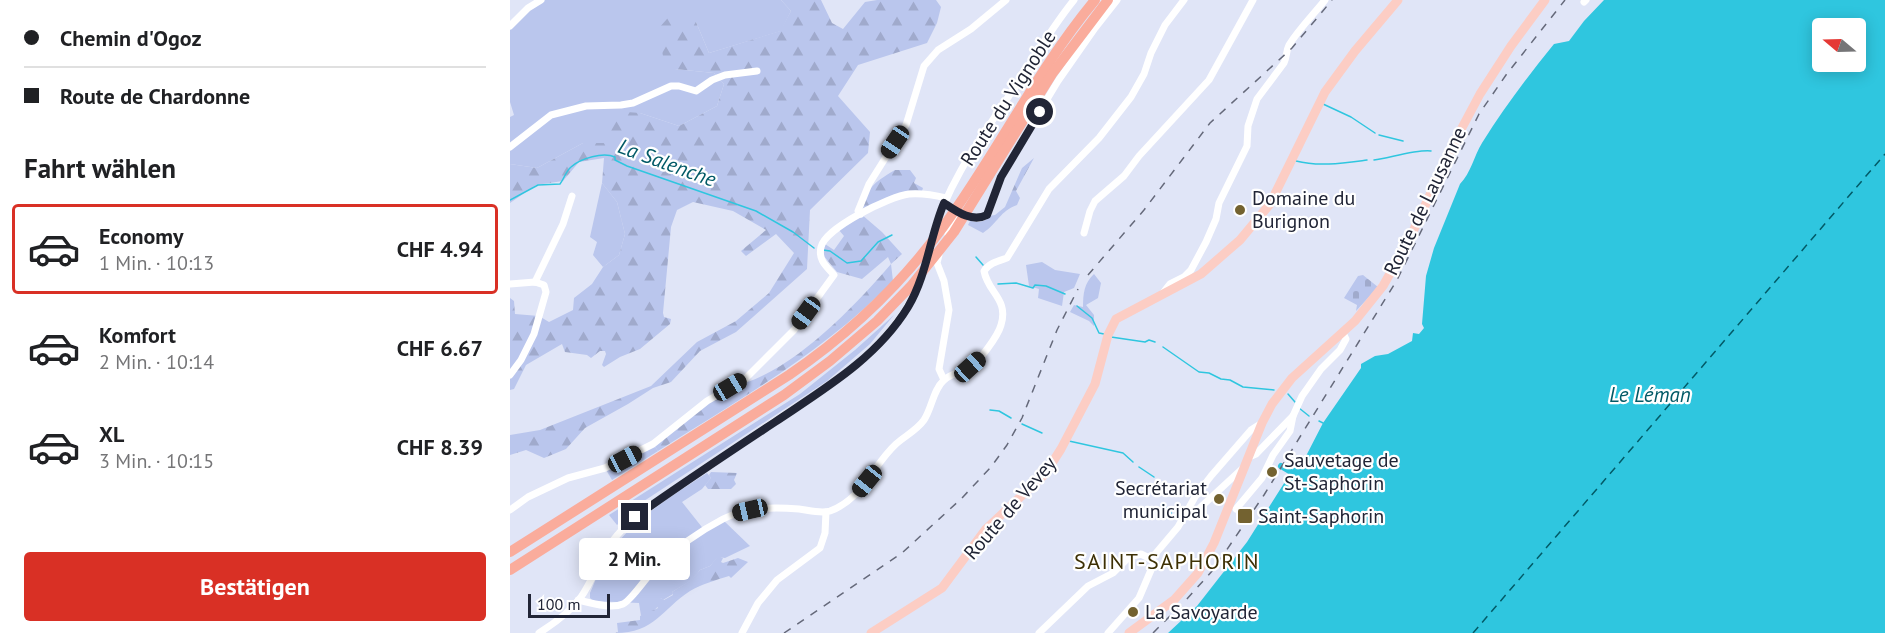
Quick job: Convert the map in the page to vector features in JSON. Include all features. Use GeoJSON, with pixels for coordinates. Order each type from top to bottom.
{"type":"FeatureCollection","features":[{"type":"Feature","properties":{"kind":"highway"},"geometry":{"type":"LineString","coordinates":[[510,552],[814,357],[865,316],[908,272],[968,201],[1052,74],[1108,0]]}},
{"type":"Feature","properties":{"kind":"highway"},"geometry":{"type":"LineString","coordinates":[[510,570],[784,395],[854,342],[897,301],[940,251],[1033,84],[1093,2]]}},
{"type":"Feature","properties":{"kind":"main road","name":"Route de Vevey"},"geometry":{"type":"LineString","coordinates":[[871,633],[942,588],[990,525],[1044,474],[1061,448],[1095,384],[1112,325],[1122,315],[1201,274],[1240,240],[1259,219],[1275,195],[1325,92],[1355,51],[1398,0]]}},
{"type":"Feature","properties":{"kind":"main road","name":"Route de Lausanne"},"geometry":{"type":"LineString","coordinates":[[1129,633],[1174,600],[1198,573],[1214,543],[1262,423],[1272,404],[1299,371],[1343,333],[1363,312],[1389,277],[1480,93],[1545,0]]}},
{"type":"Feature","properties":{"kind":"street"},"geometry":{"type":"LineString","coordinates":[[510,26],[528,8],[541,0]]}},
{"type":"Feature","properties":{"kind":"street"},"geometry":{"type":"LineString","coordinates":[[861,214],[858,212],[864,194],[906,125],[924,66],[938,50],[971,29],[1006,0]]}},
{"type":"Feature","properties":{"kind":"street","name":"Route du Vignoble"},"geometry":{"type":"LineString","coordinates":[[539,633],[561,618],[578,600],[606,549],[635,517],[835,381],[872,352],[890,332],[910,304],[920,279],[934,229],[958,175],[1074,0]]}},
{"type":"Feature","properties":{"kind":"street"},"geometry":{"type":"LineString","coordinates":[[510,510],[528,497],[568,478],[605,468],[653,444],[707,401],[745,378],[794,330],[834,275],[822,262],[821,247],[836,228],[878,204],[907,194],[921,194],[945,201],[955,210],[976,219],[988,214],[999,181],[1023,139],[1058,81],[1117,0]]}},
{"type":"Feature","properties":{"kind":"street"},"geometry":{"type":"LineString","coordinates":[[578,600],[622,605],[629,601],[656,568],[677,549],[722,519],[737,513],[771,508],[826,512],[837,508],[858,493],[888,452],[922,423],[944,380],[970,367],[980,358],[998,333],[1003,310],[1000,299],[986,281],[984,271],[987,267],[1006,258],[1049,189],[1100,138],[1117,117],[1144,74],[1151,53],[1165,25],[1184,0]]}},
{"type":"Feature","properties":{"kind":"street"},"geometry":{"type":"LineString","coordinates":[[1084,233],[1095,201],[1124,176],[1138,156],[1209,80],[1253,0]]}},
{"type":"Feature","properties":{"kind":"street"},"geometry":{"type":"LineString","coordinates":[[1162,295],[1170,284],[1184,277],[1196,260],[1216,219],[1219,203],[1247,146],[1248,126],[1257,99],[1287,58],[1287,48],[1324,0]]}},
{"type":"Feature","properties":{"kind":"street"},"geometry":{"type":"LineString","coordinates":[[510,147],[550,115],[586,106],[633,103],[671,86],[696,91],[712,80],[725,75],[757,71]]}},
{"type":"Feature","properties":{"kind":"street"},"geometry":{"type":"LineString","coordinates":[[536,282],[563,225],[572,196]]}},
{"type":"Feature","properties":{"kind":"street"},"geometry":{"type":"LineString","coordinates":[[944,380],[939,369],[949,310],[944,281],[937,260],[955,219],[955,210]]}},
{"type":"Feature","properties":{"kind":"street"},"geometry":{"type":"LineString","coordinates":[[510,284],[536,282],[544,285],[546,292],[534,334],[521,360],[510,375]]}},
{"type":"Feature","properties":{"kind":"street"},"geometry":{"type":"LineString","coordinates":[[1236,509],[1263,477],[1273,455],[1291,429],[1298,405],[1321,369],[1343,346],[1346,339],[1343,333]]}},
{"type":"Feature","properties":{"kind":"street"},"geometry":{"type":"LineString","coordinates":[[1190,517],[1293,416]]}},
{"type":"Feature","properties":{"kind":"street"},"geometry":{"type":"LineString","coordinates":[[1108,633],[1139,598],[1153,561],[1178,527],[1195,497],[1251,430],[1262,423]]}},
{"type":"Feature","properties":{"kind":"street"},"geometry":{"type":"LineString","coordinates":[[742,633],[758,603],[777,580],[820,548],[825,533],[826,512]]}},
{"type":"Feature","properties":{"kind":"street"},"geometry":{"type":"LineString","coordinates":[[1039,633],[1088,586],[1113,573],[1128,557],[1140,553],[1153,561]]}},
{"type":"Feature","properties":{"kind":"green space"},"geometry":{"type":"Polygon","coordinates":[[[535,0],[781,0],[791,11],[781,31],[709,53],[696,22],[675,69],[714,73],[724,84],[717,106],[679,126],[640,113],[604,144],[583,143],[537,168],[510,164],[510,117],[514,115],[510,102],[510,22],[535,0]]]}},
{"type":"Feature","properties":{"kind":"green space"},"geometry":{"type":"Polygon","coordinates":[[[781,0],[821,0],[832,23],[843,29],[865,2],[936,0],[941,7],[937,23],[927,43],[858,65],[838,96],[870,132],[868,153],[810,210],[807,269],[736,332],[700,351],[671,382],[653,388],[585,428],[566,449],[544,458],[526,450],[510,455],[510,435],[540,430],[651,386],[697,342],[736,321],[769,293],[794,253],[776,234],[746,256],[741,251],[766,230],[733,211],[693,202],[677,210],[671,227],[663,313],[664,317],[671,319],[670,324],[640,349],[604,367],[602,365],[605,351],[600,351],[591,358],[587,355],[565,352],[562,344],[526,365],[514,389],[510,390],[510,298],[514,301],[515,314],[539,316],[549,322],[573,310],[574,298],[592,284],[603,267],[619,255],[625,234],[617,202],[602,183],[604,158],[579,162],[563,181],[536,185],[510,203],[510,164],[537,168],[583,143],[604,143],[614,111],[640,113],[679,126],[717,106],[724,84],[714,73],[675,69],[663,56],[658,29],[675,10],[696,22],[709,53],[780,31],[791,11],[781,0]]]}},
{"type":"Feature","properties":{"kind":"green space"},"geometry":{"type":"Polygon","coordinates":[[[1034,158],[1016,191],[1020,198],[1017,205],[1007,210],[983,233],[968,225],[971,219],[995,215],[1005,207],[1022,168],[1034,158]]]}},
{"type":"Feature","properties":{"kind":"green space"},"geometry":{"type":"Polygon","coordinates":[[[895,170],[910,170],[916,178],[914,183],[923,188],[921,194],[907,194],[861,214],[868,192],[881,179],[895,170]]]}},
{"type":"Feature","properties":{"kind":"green space"},"geometry":{"type":"Polygon","coordinates":[[[602,183],[617,202],[625,234],[619,255],[603,267],[593,255],[597,242],[590,237],[602,183]]]}},
{"type":"Feature","properties":{"kind":"green space"},"geometry":{"type":"Polygon","coordinates":[[[861,214],[902,254],[891,264],[888,257],[862,279],[837,272],[823,255],[825,244],[834,250],[844,236],[838,229],[861,214]]]}},
{"type":"Feature","properties":{"kind":"green space"},"geometry":{"type":"Polygon","coordinates":[[[1042,262],[1055,270],[1080,274],[1074,288],[1064,292],[1062,306],[1038,298],[1039,289],[1029,286],[1026,265],[1042,262]]]}},
{"type":"Feature","properties":{"kind":"green space"},"geometry":{"type":"Polygon","coordinates":[[[891,264],[893,281],[839,330],[781,373],[658,451],[653,444],[730,387],[752,380],[797,355],[839,319],[891,264]]]}},
{"type":"Feature","properties":{"kind":"green space"},"geometry":{"type":"Polygon","coordinates":[[[1094,274],[1101,283],[1098,298],[1086,305],[1094,315],[1094,326],[1070,312],[1074,305],[1083,307],[1085,289],[1094,274]]]}},
{"type":"Feature","properties":{"kind":"green space"},"geometry":{"type":"Polygon","coordinates":[[[1363,275],[1378,287],[1356,311],[1357,305],[1344,298],[1358,276],[1363,275]]]}},
{"type":"Feature","properties":{"kind":"green space"},"geometry":{"type":"Polygon","coordinates":[[[894,315],[870,344],[827,381],[641,503],[617,525],[609,515],[800,394],[894,315]]]}},
{"type":"Feature","properties":{"kind":"green space"},"geometry":{"type":"Polygon","coordinates":[[[653,444],[658,451],[612,480],[605,468],[653,444]]]}},
{"type":"Feature","properties":{"kind":"green space"},"geometry":{"type":"Polygon","coordinates":[[[711,472],[737,473],[734,480],[736,484],[731,489],[708,489],[705,485],[711,478],[709,475],[711,472]]]}},
{"type":"Feature","properties":{"kind":"green space"},"geometry":{"type":"Polygon","coordinates":[[[707,473],[711,478],[702,489],[682,502],[705,531],[724,521],[750,546],[725,558],[718,557],[710,566],[700,570],[692,580],[672,592],[673,594],[663,600],[661,598],[657,608],[645,615],[641,616],[639,603],[593,601],[590,593],[599,572],[620,540],[655,508],[707,473]]]}},
{"type":"Feature","properties":{"kind":"green space"},"geometry":{"type":"Polygon","coordinates":[[[718,556],[723,558],[721,562],[723,563],[738,558],[748,562],[731,578],[729,576],[719,579],[690,591],[657,619],[640,629],[615,633],[618,632],[617,623],[640,620],[640,616],[658,608],[655,604],[661,598],[664,600],[673,595],[672,592],[691,580],[700,570],[710,566],[718,556]]]}},
{"type":"Feature","properties":{"kind":"water","name":"Le Léman"},"geometry":{"type":"Polygon","coordinates":[[[1604,0],[1885,0],[1885,633],[1168,633],[1197,606],[1247,542],[1293,469],[1306,456],[1323,423],[1361,368],[1361,364],[1375,356],[1388,354],[1412,341],[1413,333],[1419,334],[1424,328],[1422,324],[1426,276],[1434,248],[1460,184],[1467,175],[1482,143],[1526,80],[1554,44],[1569,41],[1604,0]]]}},
{"type":"Feature","properties":{"kind":"waterway"},"geometry":{"type":"LineString","coordinates":[[1323,104],[1351,117],[1375,133]]}},
{"type":"Feature","properties":{"kind":"waterway"},"geometry":{"type":"LineString","coordinates":[[1379,135],[1403,141]]}},
{"type":"Feature","properties":{"kind":"waterway"},"geometry":{"type":"LineString","coordinates":[[1374,160],[1411,152],[1431,151]]}},
{"type":"Feature","properties":{"kind":"waterway","name":"La Salenche"},"geometry":{"type":"LineString","coordinates":[[510,200],[538,185],[560,184],[569,169],[580,161],[592,157],[610,156],[627,166],[756,211],[793,232],[814,248]]}},
{"type":"Feature","properties":{"kind":"waterway"},"geometry":{"type":"LineString","coordinates":[[1296,161],[1323,164],[1367,160]]}},
{"type":"Feature","properties":{"kind":"waterway","name":"La Salenche"},"geometry":{"type":"LineString","coordinates":[[823,250],[830,251],[847,263],[861,261],[878,242],[892,235]]}},
{"type":"Feature","properties":{"kind":"waterway","name":"La Salenche"},"geometry":{"type":"LineString","coordinates":[[976,257],[983,265]]}},
{"type":"Feature","properties":{"kind":"waterway","name":"La Salenche"},"geometry":{"type":"LineString","coordinates":[[998,284],[1016,283],[1033,288],[1035,285],[1046,286],[1065,294]]}},
{"type":"Feature","properties":{"kind":"waterway","name":"La Salenche"},"geometry":{"type":"LineString","coordinates":[[1077,306],[1092,318],[1099,333],[1104,334]]}},
{"type":"Feature","properties":{"kind":"waterway","name":"La Salenche"},"geometry":{"type":"LineString","coordinates":[[1111,337],[1155,342]]}},
{"type":"Feature","properties":{"kind":"waterway","name":"La Salenche"},"geometry":{"type":"LineString","coordinates":[[1163,347],[1199,372],[1230,380],[1243,387],[1274,390]]}},
{"type":"Feature","properties":{"kind":"waterway","name":"La Salenche"},"geometry":{"type":"LineString","coordinates":[[1288,394],[1295,402]]}},
{"type":"Feature","properties":{"kind":"waterway","name":"La Salenche"},"geometry":{"type":"LineString","coordinates":[[1299,408],[1309,416]]}},
{"type":"Feature","properties":{"kind":"waterway"},"geometry":{"type":"LineString","coordinates":[[990,410],[999,411],[1011,418]]}},
{"type":"Feature","properties":{"kind":"waterway","name":"La Salenche"},"geometry":{"type":"LineString","coordinates":[[1319,421],[1323,423]]}},
{"type":"Feature","properties":{"kind":"waterway"},"geometry":{"type":"LineString","coordinates":[[1022,424],[1042,433]]}},
{"type":"Feature","properties":{"kind":"waterway"},"geometry":{"type":"LineString","coordinates":[[1069,441],[1123,453],[1133,462]]}},
{"type":"Feature","properties":{"kind":"waterway"},"geometry":{"type":"LineString","coordinates":[[1281,466],[1291,472]]}},
{"type":"Feature","properties":{"kind":"waterway"},"geometry":{"type":"LineString","coordinates":[[1139,467],[1154,477]]}},
{"type":"Feature","properties":{"kind":"waterway"},"geometry":{"type":"LineString","coordinates":[[1162,504],[1171,513]]}},
{"type":"Feature","properties":{"kind":"ferry route"},"geometry":{"type":"LineString","coordinates":[[1473,633],[1885,154]]}},
{"type":"Feature","properties":{"kind":"railway"},"geometry":{"type":"LineString","coordinates":[[1088,275],[1144,210],[1210,123],[1292,48],[1332,0]]}},
{"type":"Feature","properties":{"kind":"railway"},"geometry":{"type":"LineString","coordinates":[[1153,633],[1213,570],[1264,495],[1397,280],[1479,114],[1506,75],[1565,0]]}},
{"type":"Feature","properties":{"kind":"railway"},"geometry":{"type":"LineString","coordinates":[[784,633],[902,553],[962,498],[991,467],[1022,418],[1057,330],[1078,289]]}},
{"type":"Feature","properties":{"kind":"place","name":"Domaine du Burignon"},"geometry":{"type":"Point","coordinates":[1240,210]}},
{"type":"Feature","properties":{"kind":"place","name":"Sauvetage de St-Saphorin"},"geometry":{"type":"Point","coordinates":[1272,472]}},
{"type":"Feature","properties":{"kind":"place","name":"Secrétariat municipal"},"geometry":{"type":"Point","coordinates":[1219,499]}},
{"type":"Feature","properties":{"kind":"place","name":"Saint-Saphorin"},"geometry":{"type":"Point","coordinates":[1245,516]}},
{"type":"Feature","properties":{"kind":"place","name":"La Savoyarde"},"geometry":{"type":"Point","coordinates":[1133,612]}},
{"type":"Feature","properties":{"kind":"district","name":"SAINT-SAPHORIN"},"geometry":{"type":"Point","coordinates":[1167,561]}},
{"type":"Feature","properties":{"kind":"route"},"geometry":{"type":"LineString","coordinates":[[635,517],[835,381],[872,352],[910,304],[944,203],[971,218],[978,219],[987,215],[1001,177],[1040,112]]}}]}
